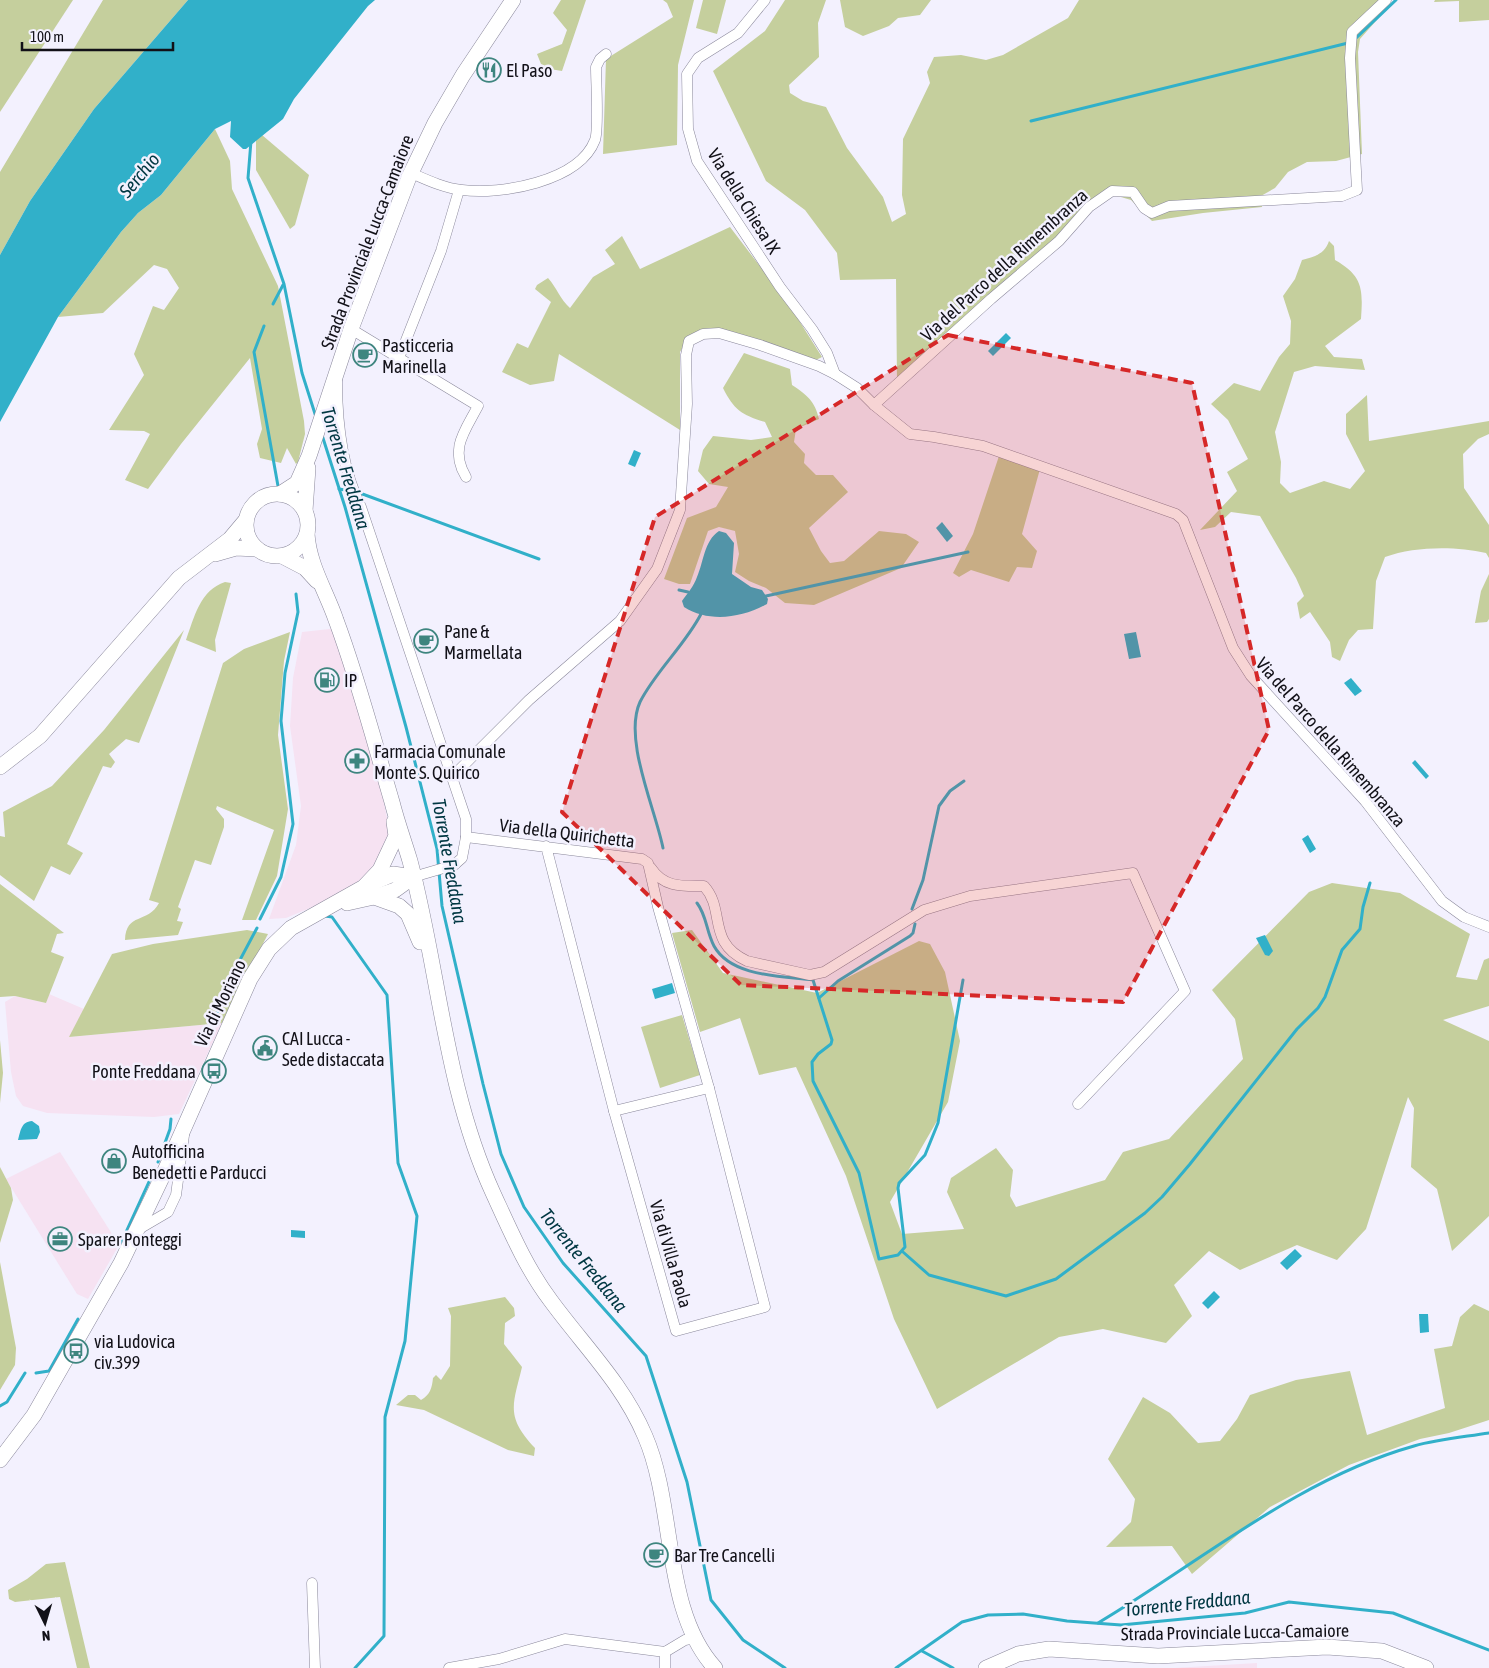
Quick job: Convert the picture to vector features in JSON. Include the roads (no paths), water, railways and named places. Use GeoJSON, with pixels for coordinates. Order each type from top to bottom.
{"type":"FeatureCollection","features":[{"type":"Feature","properties":{"kind":"main road","name":"Strada Provinciale Lucca-Camaiore"},"geometry":{"type":"LineString","coordinates":[[280,494],[297,482],[309,456],[326,413],[337,370],[351,329],[411,174],[449,98],[513,0]]}},
{"type":"Feature","properties":{"kind":"main road","name":"Strada Provinciale Lucca-Camaiore"},"geometry":{"type":"LineString","coordinates":[[305,511],[309,456]]}},
{"type":"Feature","properties":{"kind":"main road"},"geometry":{"type":"LineString","coordinates":[[0,767],[40,736],[179,578],[235,534],[246,520],[250,509],[258,500],[268,495],[280,494],[297,501],[305,511],[308,522],[309,553],[336,619],[392,803],[419,875],[436,983],[458,1094],[469,1133],[492,1190],[540,1286],[612,1377],[631,1406],[652,1453],[683,1607],[694,1638],[715,1668]]}},
{"type":"Feature","properties":{"kind":"main road"},"geometry":{"type":"LineString","coordinates":[[246,520],[248,536],[257,549]]}},
{"type":"Feature","properties":{"kind":"main road"},"geometry":{"type":"LineString","coordinates":[[282,556],[300,546],[307,534]]}},
{"type":"Feature","properties":{"kind":"main road"},"geometry":{"type":"LineString","coordinates":[[209,556],[236,548],[257,549],[269,555],[282,556],[305,568],[322,586]]}},
{"type":"Feature","properties":{"kind":"main road","name":"Via di Moriano"},"geometry":{"type":"LineString","coordinates":[[0,1460],[34,1414],[139,1229],[231,1018],[250,979],[269,949],[302,920],[333,904],[369,892],[396,836],[392,803]]}},
{"type":"Feature","properties":{"kind":"main road"},"geometry":{"type":"LineString","coordinates":[[419,875],[386,875],[369,892],[389,900],[408,914],[436,983]]}},
{"type":"Feature","properties":{"kind":"main road","name":"Strada Provinciale Lucca-Camaiore"},"geometry":{"type":"LineString","coordinates":[[986,1668],[1018,1654],[1049,1649],[1158,1656],[1327,1647],[1382,1651],[1426,1668]]}},
{"type":"Feature","properties":{"kind":"street","name":"Via della Chiesa IX"},"geometry":{"type":"LineString","coordinates":[[765,0],[738,33],[698,58],[687,74],[688,129],[697,160],[774,279],[812,329],[827,353],[835,374]]}},
{"type":"Feature","properties":{"kind":"street","name":"Via del Parco della Rimembranza"},"geometry":{"type":"LineString","coordinates":[[874,405],[991,299],[1059,241],[1089,207],[1112,191],[1133,192],[1144,208],[1152,213],[1169,206],[1342,196],[1357,190],[1350,58],[1352,32],[1386,0]]}},
{"type":"Feature","properties":{"kind":"street"},"geometry":{"type":"LineString","coordinates":[[411,174],[459,190],[509,190],[556,175],[574,165],[594,140],[596,67],[600,59],[606,54]]}},
{"type":"Feature","properties":{"kind":"street"},"geometry":{"type":"LineString","coordinates":[[399,358],[441,251],[459,190]]}},
{"type":"Feature","properties":{"kind":"street"},"geometry":{"type":"LineString","coordinates":[[351,329],[478,406],[458,445],[458,461],[466,477]]}},
{"type":"Feature","properties":{"kind":"street","name":"Via del Parco della Rimembranza"},"geometry":{"type":"LineString","coordinates":[[452,777],[529,700],[620,621],[657,569],[680,510],[688,404],[686,355],[689,341],[703,334],[719,333],[760,345],[819,366],[835,374],[857,388],[874,405],[910,434],[934,436],[983,446],[1176,514],[1183,520],[1233,648],[1251,676],[1365,801],[1442,902],[1464,917],[1489,926]]}},
{"type":"Feature","properties":{"kind":"street"},"geometry":{"type":"LineString","coordinates":[[326,413],[338,433],[353,488],[371,535],[466,819],[466,837],[462,858],[454,865],[419,875]]}},
{"type":"Feature","properties":{"kind":"street","name":"Via della Quirichetta"},"geometry":{"type":"LineString","coordinates":[[466,837],[642,859],[648,863],[658,907]]}},
{"type":"Feature","properties":{"kind":"street","name":"Via di Villa Paola"},"geometry":{"type":"LineString","coordinates":[[546,846],[614,1111],[676,1330],[765,1307],[709,1088],[658,907]]}},
{"type":"Feature","properties":{"kind":"street"},"geometry":{"type":"LineString","coordinates":[[648,863],[659,879],[667,884],[704,886],[710,892],[720,935],[737,956],[747,961],[810,975],[824,972],[924,910],[970,896],[1133,873],[1185,991],[1078,1104]]}},
{"type":"Feature","properties":{"kind":"street"},"geometry":{"type":"LineString","coordinates":[[614,1111],[709,1088]]}},
{"type":"Feature","properties":{"kind":"street"},"geometry":{"type":"LineString","coordinates":[[312,1582],[315,1668]]}},
{"type":"Feature","properties":{"kind":"street"},"geometry":{"type":"LineString","coordinates":[[449,1668],[499,1659],[565,1639],[665,1652],[684,1640],[694,1638]]}},
{"type":"Feature","properties":{"kind":"street"},"geometry":{"type":"LineString","coordinates":[[665,1652],[665,1668]]}},
{"type":"Feature","properties":{"kind":"water","name":"Serchio"},"geometry":{"type":"Polygon","coordinates":[[[188,0],[375,0],[368,6],[294,99],[283,119],[246,149],[243,149],[230,137],[231,121],[215,129],[161,195],[138,213],[121,232],[58,317],[0,422],[0,255],[30,201],[94,109],[188,0]]]}},
{"type":"Feature","properties":{"kind":"water"},"geometry":{"type":"Polygon","coordinates":[[[1006,333],[1011,338],[993,356],[988,351],[1006,333]]]}},
{"type":"Feature","properties":{"kind":"water"},"geometry":{"type":"Polygon","coordinates":[[[634,450],[641,453],[635,467],[628,464],[634,450]]]}},
{"type":"Feature","properties":{"kind":"water"},"geometry":{"type":"Polygon","coordinates":[[[942,522],[953,536],[947,542],[936,528],[942,522]]]}},
{"type":"Feature","properties":{"kind":"water"},"geometry":{"type":"Polygon","coordinates":[[[719,531],[726,533],[734,543],[732,574],[751,587],[762,590],[768,599],[767,604],[747,613],[726,617],[704,615],[684,607],[682,601],[696,580],[707,546],[719,531]]]}},
{"type":"Feature","properties":{"kind":"water"},"geometry":{"type":"Polygon","coordinates":[[[1136,632],[1141,657],[1129,659],[1124,634],[1136,632]]]}},
{"type":"Feature","properties":{"kind":"water"},"geometry":{"type":"Polygon","coordinates":[[[1351,678],[1362,691],[1355,696],[1344,683],[1351,678]]]}},
{"type":"Feature","properties":{"kind":"water"},"geometry":{"type":"Polygon","coordinates":[[[1415,760],[1429,776],[1426,779],[1412,763],[1415,760]]]}},
{"type":"Feature","properties":{"kind":"water"},"geometry":{"type":"Polygon","coordinates":[[[1308,835],[1316,849],[1310,853],[1302,839],[1308,835]]]}},
{"type":"Feature","properties":{"kind":"water"},"geometry":{"type":"Polygon","coordinates":[[[1265,935],[1273,951],[1269,956],[1265,955],[1256,938],[1265,935]]]}},
{"type":"Feature","properties":{"kind":"water"},"geometry":{"type":"Polygon","coordinates":[[[672,983],[675,993],[655,999],[652,989],[672,983]]]}},
{"type":"Feature","properties":{"kind":"water"},"geometry":{"type":"Polygon","coordinates":[[[32,1121],[39,1126],[40,1132],[37,1139],[18,1140],[24,1125],[32,1121]]]}},
{"type":"Feature","properties":{"kind":"water"},"geometry":{"type":"Polygon","coordinates":[[[291,1230],[305,1231],[305,1238],[291,1237],[291,1230]]]}},
{"type":"Feature","properties":{"kind":"water"},"geometry":{"type":"Polygon","coordinates":[[[1295,1249],[1302,1256],[1287,1270],[1280,1263],[1295,1249]]]}},
{"type":"Feature","properties":{"kind":"water"},"geometry":{"type":"Polygon","coordinates":[[[1214,1291],[1220,1297],[1208,1309],[1202,1303],[1214,1291]]]}},
{"type":"Feature","properties":{"kind":"water"},"geometry":{"type":"Polygon","coordinates":[[[1419,1314],[1428,1314],[1429,1332],[1420,1333],[1419,1314]]]}},
{"type":"Feature","properties":{"kind":"waterway"},"geometry":{"type":"LineString","coordinates":[[1354,40],[1396,0]]}},
{"type":"Feature","properties":{"kind":"waterway"},"geometry":{"type":"LineString","coordinates":[[1031,121],[1348,43]]}},
{"type":"Feature","properties":{"kind":"waterway","name":"Torrente Freddana"},"geometry":{"type":"LineString","coordinates":[[251,141],[248,178],[284,284],[302,373],[316,417]]}},
{"type":"Feature","properties":{"kind":"waterway"},"geometry":{"type":"LineString","coordinates":[[273,304],[283,285]]}},
{"type":"Feature","properties":{"kind":"waterway"},"geometry":{"type":"LineString","coordinates":[[264,326],[254,352],[278,486]]}},
{"type":"Feature","properties":{"kind":"waterway","name":"Torrente Freddana"},"geometry":{"type":"LineString","coordinates":[[322,435],[345,507],[406,727],[437,849],[442,906],[501,1154],[524,1207],[563,1263],[646,1356],[687,1482],[711,1600],[743,1640],[785,1668]]}},
{"type":"Feature","properties":{"kind":"waterway"},"geometry":{"type":"LineString","coordinates":[[339,489],[351,491]]}},
{"type":"Feature","properties":{"kind":"waterway"},"geometry":{"type":"LineString","coordinates":[[357,492],[539,559]]}},
{"type":"Feature","properties":{"kind":"waterway"},"geometry":{"type":"LineString","coordinates":[[766,596],[968,552]]}},
{"type":"Feature","properties":{"kind":"waterway"},"geometry":{"type":"LineString","coordinates":[[679,590],[688,592]]}},
{"type":"Feature","properties":{"kind":"waterway"},"geometry":{"type":"LineString","coordinates":[[260,919],[281,877],[293,824],[281,721],[285,673],[298,612],[296,594]]}},
{"type":"Feature","properties":{"kind":"waterway"},"geometry":{"type":"LineString","coordinates":[[663,848],[642,774],[635,735],[636,717],[640,702],[646,691],[687,637],[701,614]]}},
{"type":"Feature","properties":{"kind":"waterway"},"geometry":{"type":"LineString","coordinates":[[912,909],[923,880],[939,806],[950,791],[964,781]]}},
{"type":"Feature","properties":{"kind":"waterway"},"geometry":{"type":"LineString","coordinates":[[903,1252],[929,1275],[1006,1296],[1056,1279],[1145,1213],[1162,1197],[1190,1164],[1297,1029],[1318,1008],[1325,997],[1342,950],[1360,929],[1363,907],[1370,883]]}},
{"type":"Feature","properties":{"kind":"waterway"},"geometry":{"type":"LineString","coordinates":[[697,903],[703,913],[714,946],[732,964],[773,976],[813,980],[832,1040],[831,1044],[818,1054],[812,1062],[813,1081],[859,1173],[879,1259],[898,1255],[905,1247],[899,1183],[925,1155],[938,1123],[963,980]]}},
{"type":"Feature","properties":{"kind":"waterway"},"geometry":{"type":"LineString","coordinates":[[325,916],[332,917],[387,995],[398,1163],[417,1216],[405,1341],[385,1417],[384,1636],[355,1668]]}},
{"type":"Feature","properties":{"kind":"waterway"},"geometry":{"type":"LineString","coordinates":[[819,998],[838,981],[910,936],[913,933],[915,924]]}},
{"type":"Feature","properties":{"kind":"waterway"},"geometry":{"type":"LineString","coordinates":[[215,1019],[233,973],[257,928]]}},
{"type":"Feature","properties":{"kind":"waterway"},"geometry":{"type":"LineString","coordinates":[[158,1162],[170,1129],[171,1119]]}},
{"type":"Feature","properties":{"kind":"waterway"},"geometry":{"type":"LineString","coordinates":[[121,1243],[153,1173]]}},
{"type":"Feature","properties":{"kind":"waterway"},"geometry":{"type":"LineString","coordinates":[[36,1373],[49,1371],[78,1319]]}},
{"type":"Feature","properties":{"kind":"waterway"},"geometry":{"type":"LineString","coordinates":[[0,1406],[7,1402],[25,1373]]}},
{"type":"Feature","properties":{"kind":"waterway"},"geometry":{"type":"LineString","coordinates":[[1098,1623],[1251,1524],[1290,1500],[1330,1479],[1371,1461],[1414,1446],[1489,1433]]}},
{"type":"Feature","properties":{"kind":"waterway","name":"Torrente Freddana"},"geometry":{"type":"LineString","coordinates":[[896,1668],[962,1622],[988,1615],[1023,1614],[1067,1621],[1121,1625],[1245,1613],[1289,1602],[1393,1613],[1489,1650]]}},
{"type":"Feature","properties":{"kind":"waterway"},"geometry":{"type":"LineString","coordinates":[[922,1651],[953,1668]]}},
{"type":"Feature","properties":{"kind":"place","name":"El Paso"},"geometry":{"type":"Point","coordinates":[489,70]}},
{"type":"Feature","properties":{"kind":"place","name":"Pasticceria Marinella"},"geometry":{"type":"Point","coordinates":[365,355]}},
{"type":"Feature","properties":{"kind":"place","name":"Pane & Marmellata"},"geometry":{"type":"Point","coordinates":[426,641]}},
{"type":"Feature","properties":{"kind":"place","name":"IP"},"geometry":{"type":"Point","coordinates":[327,680]}},
{"type":"Feature","properties":{"kind":"place","name":"Farmacia Comunale Monte S. Quirico"},"geometry":{"type":"Point","coordinates":[357,761]}},
{"type":"Feature","properties":{"kind":"place","name":"CAI Lucca - Sede distaccata"},"geometry":{"type":"Point","coordinates":[265,1048]}},
{"type":"Feature","properties":{"kind":"place","name":"Ponte Freddana"},"geometry":{"type":"Point","coordinates":[214,1071]}},
{"type":"Feature","properties":{"kind":"place","name":"Autofficina Benedetti e Parducci"},"geometry":{"type":"Point","coordinates":[114,1161]}},
{"type":"Feature","properties":{"kind":"place","name":"Sparer Ponteggi"},"geometry":{"type":"Point","coordinates":[60,1239]}},
{"type":"Feature","properties":{"kind":"place","name":"via Ludovica civ.399"},"geometry":{"type":"Point","coordinates":[76,1351]}},
{"type":"Feature","properties":{"kind":"place","name":"Bar Tre Cancelli"},"geometry":{"type":"Point","coordinates":[656,1555]}}]}
